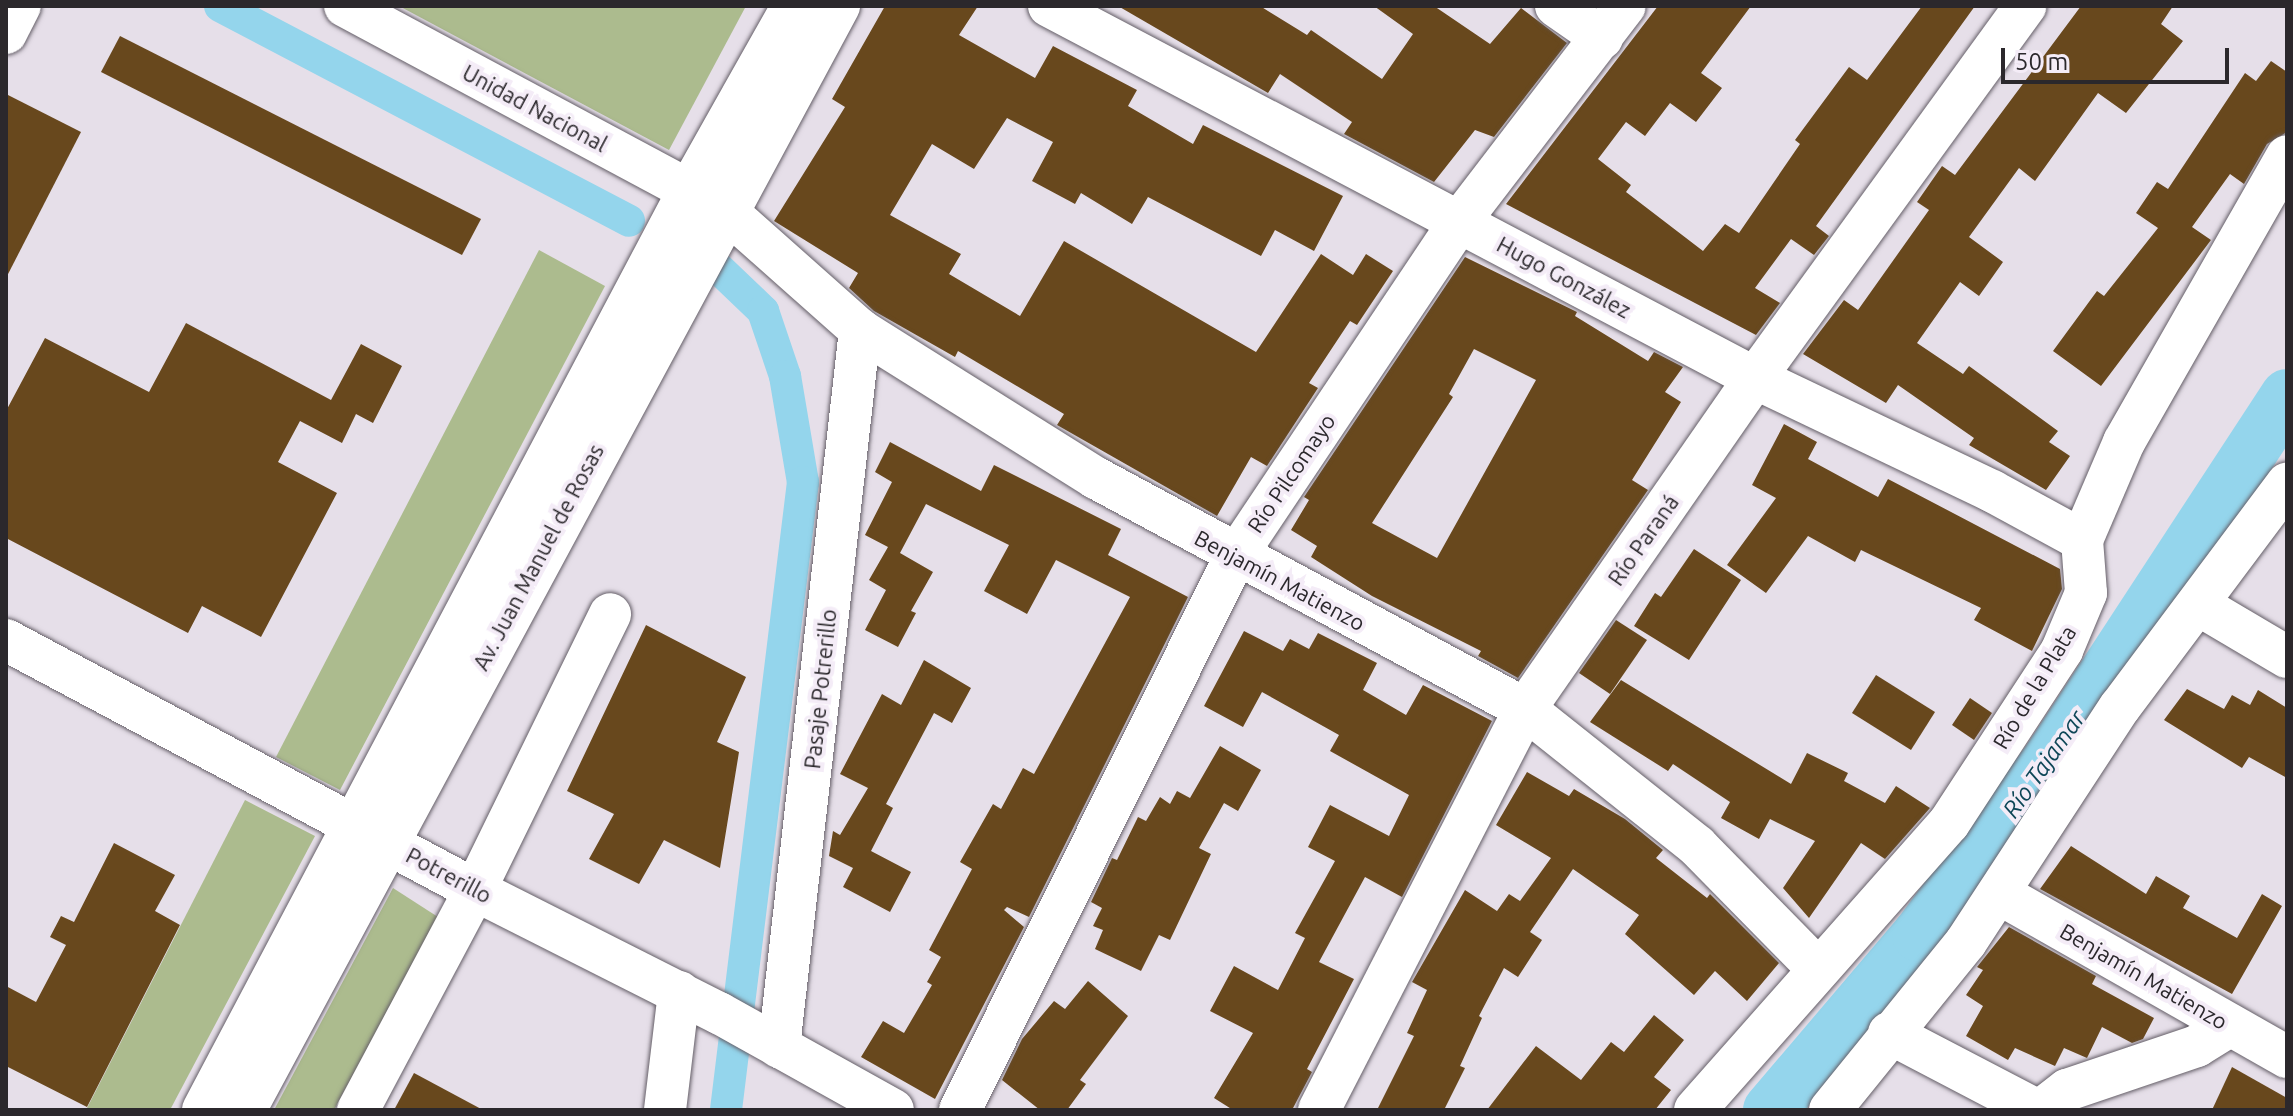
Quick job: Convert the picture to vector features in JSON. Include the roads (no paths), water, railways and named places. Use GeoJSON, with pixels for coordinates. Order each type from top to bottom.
{"type":"FeatureCollection","features":[{"type":"Feature","properties":{"kind":"main road","name":"Av. Juan Manuel de Rosas"},"geometry":{"type":"LineString","coordinates":[[204,1110],[370,834],[707,201],[794,6]]}},
{"type":"Feature","properties":{"kind":"main road","name":"Av. Juan Manuel de Rosas"},"geometry":{"type":"LineString","coordinates":[[707,201],[838,6]]}},
{"type":"Feature","properties":{"kind":"main road","name":"Av. Juan Manuel de Rosas"},"geometry":{"type":"LineString","coordinates":[[244,1110],[370,834]]}},
{"type":"Feature","properties":{"kind":"street"},"geometry":{"type":"LineString","coordinates":[[6,33],[20,6]]}},
{"type":"Feature","properties":{"kind":"street","name":"Unidad Nacional"},"geometry":{"type":"LineString","coordinates":[[345,6],[707,201]]}},
{"type":"Feature","properties":{"kind":"street","name":"Hugo González"},"geometry":{"type":"LineString","coordinates":[[1049,6],[1755,378],[1992,491],[2082,540]]}},
{"type":"Feature","properties":{"kind":"street"},"geometry":{"type":"LineString","coordinates":[[1556,6],[1614,22]]}},
{"type":"Feature","properties":{"kind":"street","name":"Río Paraná"},"geometry":{"type":"LineString","coordinates":[[1319,1110],[1525,709],[1755,378],[2025,6]]}},
{"type":"Feature","properties":{"kind":"street","name":"Río Pilcomayo"},"geometry":{"type":"LineString","coordinates":[[960,1110],[1235,557],[1459,222],[1614,22]]}},
{"type":"Feature","properties":{"kind":"street","name":"Río de la Plata"},"geometry":{"type":"LineString","coordinates":[[1695,1110],[1818,969],[1878,908],[1949,823],[2062,650],[2086,593],[2082,540],[2124,442],[2287,156]]}},
{"type":"Feature","properties":{"kind":"street","name":"Benjamín Matienzo"},"geometry":{"type":"LineString","coordinates":[[707,201],[860,330],[1096,478],[1235,557],[1525,709],[1697,846],[1818,969]]}},
{"type":"Feature","properties":{"kind":"street","name":"Pasaje Potrerillo"},"geometry":{"type":"LineString","coordinates":[[749,1029],[860,330]]}},
{"type":"Feature","properties":{"kind":"street"},"geometry":{"type":"LineString","coordinates":[[1830,1110],[2000,894],[2120,707],[2287,484]]}},
{"type":"Feature","properties":{"kind":"street"},"geometry":{"type":"LineString","coordinates":[[2199,605],[2287,657]]}},
{"type":"Feature","properties":{"kind":"street"},"geometry":{"type":"LineString","coordinates":[[358,1110],[475,890],[610,614]]}},
{"type":"Feature","properties":{"kind":"street","name":"Potrerillo"},"geometry":{"type":"LineString","coordinates":[[6,640],[475,890],[749,1029],[893,1110]]}},
{"type":"Feature","properties":{"kind":"street","name":"Benjamín Matienzo"},"geometry":{"type":"LineString","coordinates":[[2000,894],[2287,1057]]}},
{"type":"Feature","properties":{"kind":"street"},"geometry":{"type":"LineString","coordinates":[[665,1110],[679,992]]}},
{"type":"Feature","properties":{"kind":"street"},"geometry":{"type":"LineString","coordinates":[[1889,1033],[2039,1110],[2067,1090],[2197,1046],[2230,1025]]}},
{"type":"Feature","properties":{"kind":"waterway"},"geometry":{"type":"LineString","coordinates":[[220,6],[629,221]]}},
{"type":"Feature","properties":{"kind":"waterway"},"geometry":{"type":"LineString","coordinates":[[717,267],[763,311],[785,376],[803,482],[726,1110]]}},
{"type":"Feature","properties":{"kind":"waterway","name":"Río Tajamar"},"geometry":{"type":"LineString","coordinates":[[1770,1110],[1919,935],[2049,760],[2287,396]]}}]}
